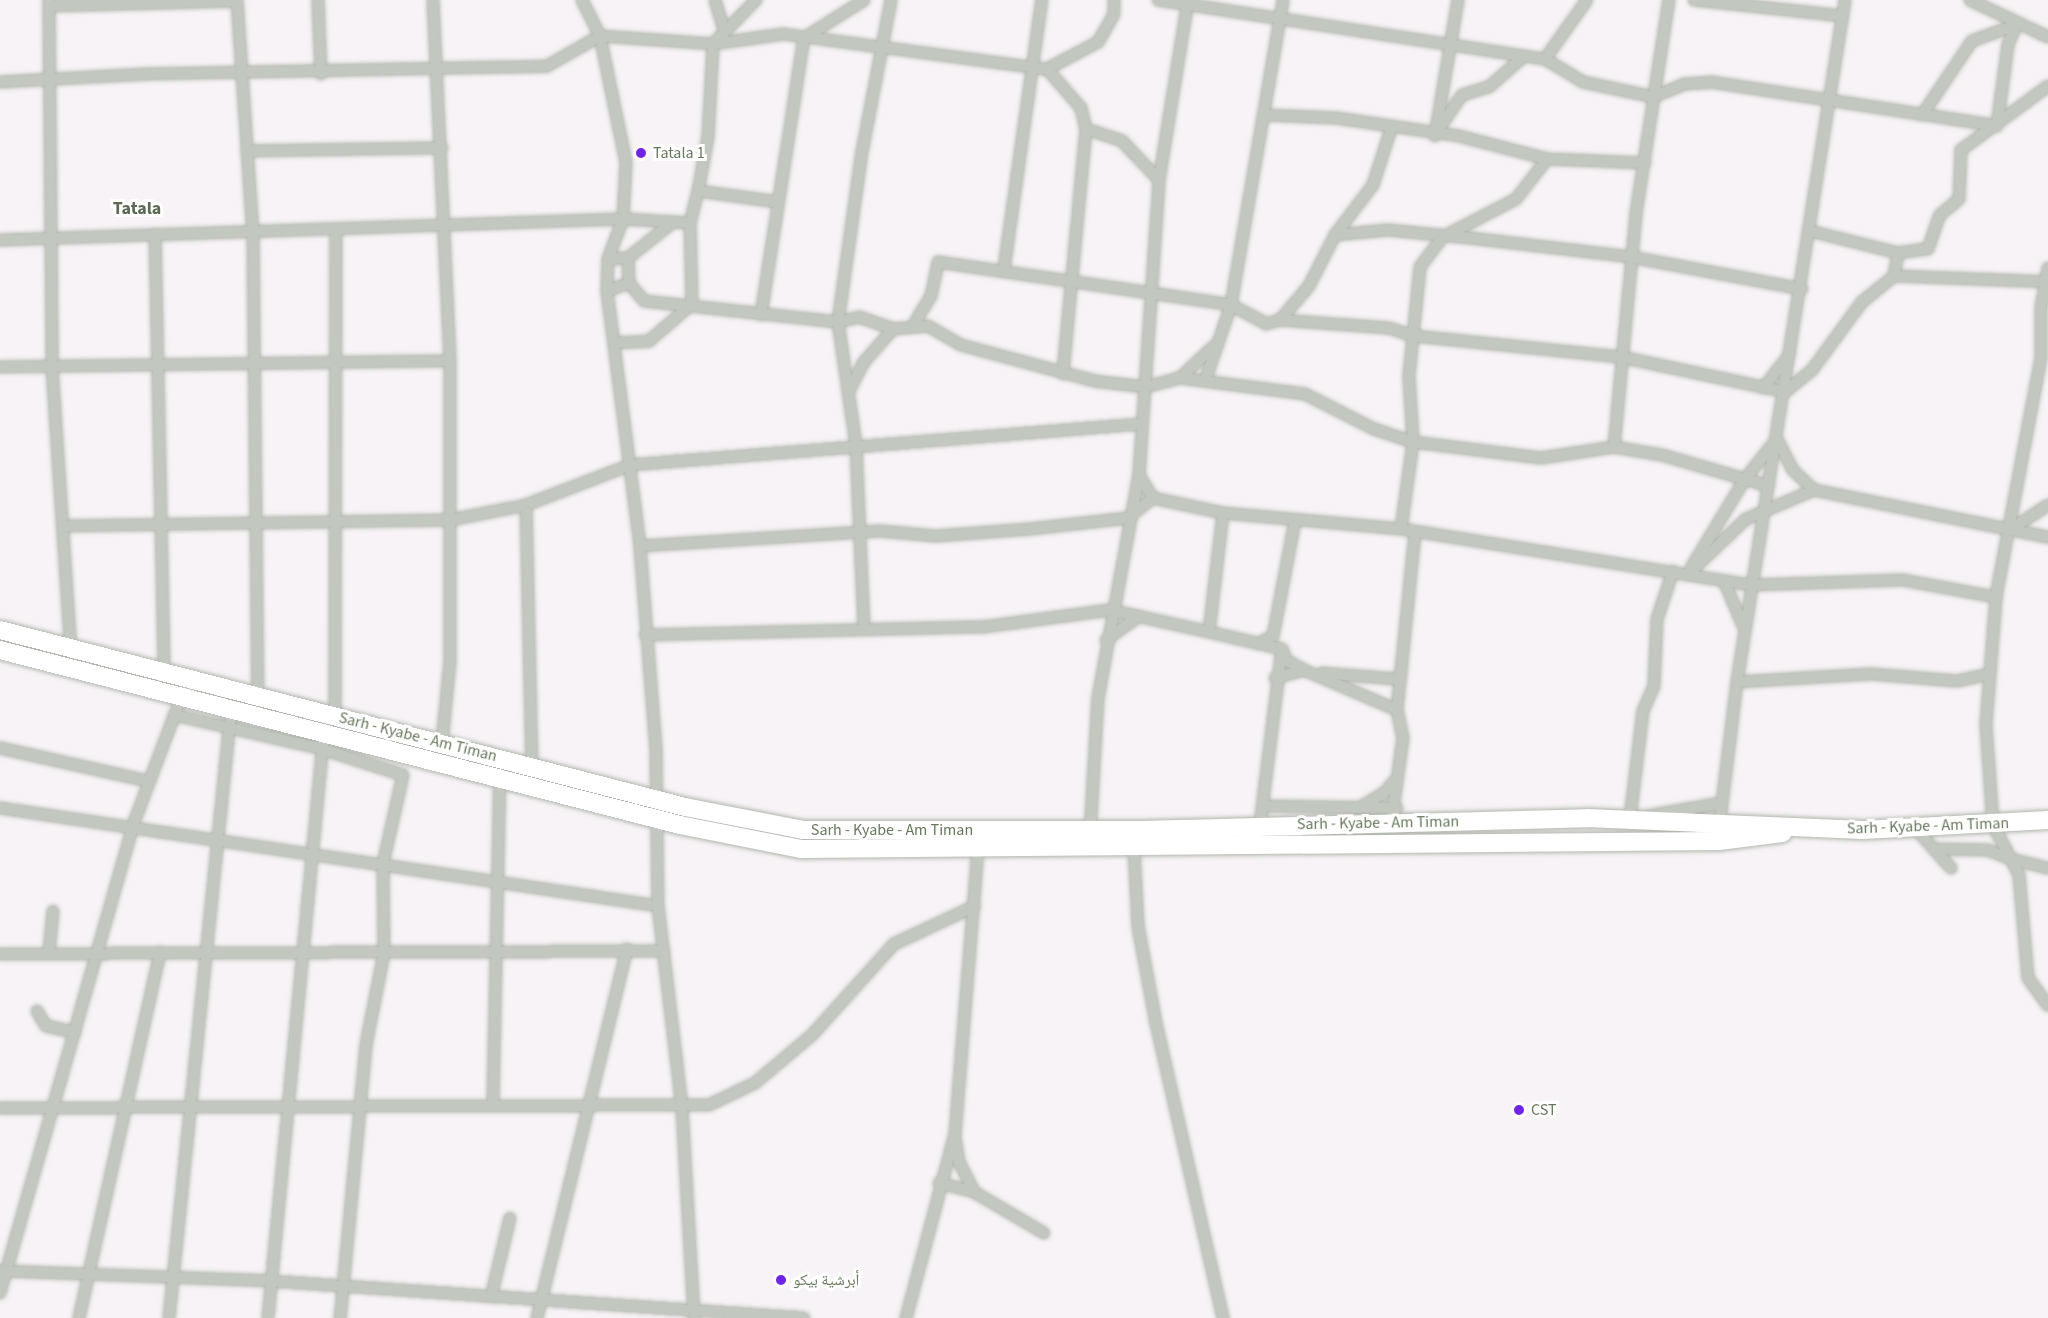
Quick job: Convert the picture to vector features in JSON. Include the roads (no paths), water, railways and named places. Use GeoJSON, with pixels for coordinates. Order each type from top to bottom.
{"type":"FeatureCollection","features":[{"type":"Feature","properties":{"kind":"highway","name":"Sarh - Kyabe - Am Timan"},"geometry":{"type":"LineString","coordinates":[[0,630],[71,650],[164,670],[335,717],[657,797],[802,830],[1090,830],[1260,825],[1394,816],[1630,819],[1721,812],[1809,830]]}},
{"type":"Feature","properties":{"kind":"highway","name":"Sarh - Kyabe - Am Timan"},"geometry":{"type":"LineString","coordinates":[[0,650],[173,694],[231,718],[366,754],[500,778],[655,819],[801,849],[1134,849],[1719,842],[1809,830],[1993,825],[2048,820]]}},
{"type":"Feature","properties":{"kind":"street"},"geometry":{"type":"LineString","coordinates":[[71,650],[52,367],[49,3],[237,0],[244,75],[253,235],[252,363],[258,524],[258,695]]}},
{"type":"Feature","properties":{"kind":"street"},"geometry":{"type":"LineString","coordinates":[[318,0],[321,74]]}},
{"type":"Feature","properties":{"kind":"street"},"geometry":{"type":"LineString","coordinates":[[433,0],[446,225],[450,362],[450,661],[442,743]]}},
{"type":"Feature","properties":{"kind":"street"},"geometry":{"type":"LineString","coordinates":[[582,0],[600,36],[626,163],[623,219],[609,259],[607,291],[640,546],[657,797],[655,819],[658,906],[682,1108],[693,1314]]}},
{"type":"Feature","properties":{"kind":"street"},"geometry":{"type":"LineString","coordinates":[[715,0],[724,29]]}},
{"type":"Feature","properties":{"kind":"street"},"geometry":{"type":"LineString","coordinates":[[614,343],[649,342],[692,304],[690,223],[708,137],[713,44],[724,29],[756,0]]}},
{"type":"Feature","properties":{"kind":"street"},"geometry":{"type":"LineString","coordinates":[[761,315],[804,38],[864,0]]}},
{"type":"Feature","properties":{"kind":"street"},"geometry":{"type":"LineString","coordinates":[[864,629],[856,445],[838,322],[880,48],[891,0]]}},
{"type":"Feature","properties":{"kind":"street"},"geometry":{"type":"LineString","coordinates":[[1004,269],[1029,67],[1042,0]]}},
{"type":"Feature","properties":{"kind":"street"},"geometry":{"type":"LineString","coordinates":[[0,82],[48,82],[147,74],[321,74],[547,66],[600,36],[713,44],[768,34],[1047,69],[1098,42],[1111,23],[1114,0]]}},
{"type":"Feature","properties":{"kind":"street"},"geometry":{"type":"LineString","coordinates":[[1158,0],[1545,59],[1583,82],[1654,98],[1685,84],[1711,82],[1832,98],[1997,126]]}},
{"type":"Feature","properties":{"kind":"street"},"geometry":{"type":"LineString","coordinates":[[1205,381],[1214,347],[1231,305],[1283,0]]}},
{"type":"Feature","properties":{"kind":"street"},"geometry":{"type":"LineString","coordinates":[[1435,136],[1448,45],[1458,0]]}},
{"type":"Feature","properties":{"kind":"street"},"geometry":{"type":"LineString","coordinates":[[1545,59],[1587,0]]}},
{"type":"Feature","properties":{"kind":"street"},"geometry":{"type":"LineString","coordinates":[[1614,447],[1631,257],[1669,0]]}},
{"type":"Feature","properties":{"kind":"street"},"geometry":{"type":"LineString","coordinates":[[1694,0],[1843,16]]}},
{"type":"Feature","properties":{"kind":"street"},"geometry":{"type":"LineString","coordinates":[[1721,812],[1744,630],[1802,289],[1845,0]]}},
{"type":"Feature","properties":{"kind":"street"},"geometry":{"type":"LineString","coordinates":[[1970,0],[2016,25],[2048,37]]}},
{"type":"Feature","properties":{"kind":"street"},"geometry":{"type":"LineString","coordinates":[[1090,849],[1106,640],[1128,518],[1139,475],[1141,424],[1146,387],[1149,290],[1159,180],[1187,3]]}},
{"type":"Feature","properties":{"kind":"street"},"geometry":{"type":"LineString","coordinates":[[1922,115],[1972,41],[2016,25]]}},
{"type":"Feature","properties":{"kind":"street"},"geometry":{"type":"LineString","coordinates":[[1997,126],[2007,45],[2016,25]]}},
{"type":"Feature","properties":{"kind":"street"},"geometry":{"type":"LineString","coordinates":[[1435,136],[1462,95],[1489,87],[1523,57]]}},
{"type":"Feature","properties":{"kind":"street"},"geometry":{"type":"LineString","coordinates":[[1047,69],[1072,93],[1086,129],[1063,374]]}},
{"type":"Feature","properties":{"kind":"street"},"geometry":{"type":"LineString","coordinates":[[1810,231],[1898,253],[1928,249],[1940,215],[1959,199],[1961,150],[1997,126],[2048,86]]}},
{"type":"Feature","properties":{"kind":"street"},"geometry":{"type":"LineString","coordinates":[[1264,115],[1336,118],[1435,136],[1459,136],[1547,159],[1645,163]]}},
{"type":"Feature","properties":{"kind":"street"},"geometry":{"type":"LineString","coordinates":[[1086,129],[1122,141],[1159,180]]}},
{"type":"Feature","properties":{"kind":"street"},"geometry":{"type":"LineString","coordinates":[[1280,320],[1309,286],[1335,235],[1373,185],[1391,129]]}},
{"type":"Feature","properties":{"kind":"street"},"geometry":{"type":"LineString","coordinates":[[248,151],[442,148]]}},
{"type":"Feature","properties":{"kind":"street"},"geometry":{"type":"LineString","coordinates":[[1401,530],[1413,442],[1409,376],[1420,267],[1443,237],[1516,199],[1547,159]]}},
{"type":"Feature","properties":{"kind":"street"},"geometry":{"type":"LineString","coordinates":[[698,191],[778,202]]}},
{"type":"Feature","properties":{"kind":"street"},"geometry":{"type":"LineString","coordinates":[[0,240],[51,240],[155,234],[253,235],[336,229],[623,219],[690,223]]}},
{"type":"Feature","properties":{"kind":"street"},"geometry":{"type":"LineString","coordinates":[[609,259],[628,258],[673,222]]}},
{"type":"Feature","properties":{"kind":"street"},"geometry":{"type":"LineString","coordinates":[[335,717],[339,523],[332,439],[336,229]]}},
{"type":"Feature","properties":{"kind":"street"},"geometry":{"type":"LineString","coordinates":[[1335,235],[1388,230],[1631,257],[1802,289]]}},
{"type":"Feature","properties":{"kind":"street"},"geometry":{"type":"LineString","coordinates":[[0,1293],[3,1271],[75,1032],[133,825],[174,715],[173,694],[164,670],[158,524],[155,234]]}},
{"type":"Feature","properties":{"kind":"street"},"geometry":{"type":"LineString","coordinates":[[1894,276],[1898,253]]}},
{"type":"Feature","properties":{"kind":"street"},"geometry":{"type":"LineString","coordinates":[[628,258],[629,283],[644,301],[692,304],[761,315],[838,322],[859,317],[893,329],[914,324],[928,326],[961,345],[1063,374],[1146,387],[1180,378],[1305,394],[1344,410],[1367,426],[1413,442],[1541,458],[1614,447],[1769,486]]}},
{"type":"Feature","properties":{"kind":"street"},"geometry":{"type":"LineString","coordinates":[[914,324],[924,313],[938,262],[1004,269],[1070,282],[1149,290],[1231,305],[1266,324],[1280,320],[1389,328],[1414,336],[1621,357],[1785,392],[1812,370],[1862,302],[1894,276],[2046,281]]}},
{"type":"Feature","properties":{"kind":"street"},"geometry":{"type":"LineString","coordinates":[[2048,268],[2041,358],[2013,528],[1996,597],[1986,725],[1993,825],[2019,875],[2028,978],[2048,1006]]}},
{"type":"Feature","properties":{"kind":"street"},"geometry":{"type":"LineString","coordinates":[[607,291],[629,283]]}},
{"type":"Feature","properties":{"kind":"street"},"geometry":{"type":"LineString","coordinates":[[924,313],[928,326]]}},
{"type":"Feature","properties":{"kind":"street"},"geometry":{"type":"LineString","coordinates":[[848,392],[864,362],[893,329]]}},
{"type":"Feature","properties":{"kind":"street"},"geometry":{"type":"LineString","coordinates":[[1180,378],[1214,347]]}},
{"type":"Feature","properties":{"kind":"street"},"geometry":{"type":"LineString","coordinates":[[1763,388],[1792,351]]}},
{"type":"Feature","properties":{"kind":"street"},"geometry":{"type":"LineString","coordinates":[[0,367],[157,369],[252,363],[450,362]]}},
{"type":"Feature","properties":{"kind":"street"},"geometry":{"type":"LineString","coordinates":[[63,526],[450,520],[526,505],[630,465],[856,445],[1141,424]]}},
{"type":"Feature","properties":{"kind":"street"},"geometry":{"type":"LineString","coordinates":[[1688,574],[1745,479],[1777,439]]}},
{"type":"Feature","properties":{"kind":"street"},"geometry":{"type":"LineString","coordinates":[[1777,439],[1792,469],[1814,490],[2013,528],[2048,537]]}},
{"type":"Feature","properties":{"kind":"street"},"geometry":{"type":"LineString","coordinates":[[1139,475],[1153,498],[1223,513],[1401,530],[1752,585],[1903,580],[1996,597]]}},
{"type":"Feature","properties":{"kind":"street"},"geometry":{"type":"LineString","coordinates":[[1688,574],[1712,556],[1730,531],[1765,510],[1814,490]]}},
{"type":"Feature","properties":{"kind":"street"},"geometry":{"type":"LineString","coordinates":[[640,546],[859,534],[936,536],[1128,518],[1153,498]]}},
{"type":"Feature","properties":{"kind":"street"},"geometry":{"type":"LineString","coordinates":[[526,505],[532,766]]}},
{"type":"Feature","properties":{"kind":"street"},"geometry":{"type":"LineString","coordinates":[[2013,528],[2048,505]]}},
{"type":"Feature","properties":{"kind":"street"},"geometry":{"type":"LineString","coordinates":[[1209,633],[1223,513]]}},
{"type":"Feature","properties":{"kind":"street"},"geometry":{"type":"LineString","coordinates":[[1258,644],[1273,636],[1295,521]]}},
{"type":"Feature","properties":{"kind":"street"},"geometry":{"type":"LineString","coordinates":[[1265,806],[1359,808],[1394,816],[1396,779],[1403,738],[1397,710],[1415,532]]}},
{"type":"Feature","properties":{"kind":"street"},"geometry":{"type":"LineString","coordinates":[[1630,819],[1642,711],[1654,686],[1657,619],[1673,571]]}},
{"type":"Feature","properties":{"kind":"street"},"geometry":{"type":"LineString","coordinates":[[1724,581],[1744,630]]}},
{"type":"Feature","properties":{"kind":"street"},"geometry":{"type":"LineString","coordinates":[[645,635],[984,627],[1110,610],[1282,649]]}},
{"type":"Feature","properties":{"kind":"street"},"geometry":{"type":"LineString","coordinates":[[1106,640],[1140,616]]}},
{"type":"Feature","properties":{"kind":"street"},"geometry":{"type":"LineString","coordinates":[[1282,649],[1286,660],[1304,670],[1318,673],[1396,679],[1401,673]]}},
{"type":"Feature","properties":{"kind":"street"},"geometry":{"type":"LineString","coordinates":[[1260,825],[1265,806],[1275,678],[1282,649]]}},
{"type":"Feature","properties":{"kind":"street"},"geometry":{"type":"LineString","coordinates":[[1275,678],[1304,670]]}},
{"type":"Feature","properties":{"kind":"street"},"geometry":{"type":"LineString","coordinates":[[1318,673],[1397,710]]}},
{"type":"Feature","properties":{"kind":"street"},"geometry":{"type":"LineString","coordinates":[[1737,682],[1871,674],[1957,681],[1989,674]]}},
{"type":"Feature","properties":{"kind":"street"},"geometry":{"type":"LineString","coordinates":[[173,694],[189,677]]}},
{"type":"Feature","properties":{"kind":"street"},"geometry":{"type":"LineString","coordinates":[[169,1318],[175,1277],[187,1107],[221,843],[231,718],[174,715]]}},
{"type":"Feature","properties":{"kind":"street"},"geometry":{"type":"LineString","coordinates":[[268,1318],[284,1105],[323,741]]}},
{"type":"Feature","properties":{"kind":"street"},"geometry":{"type":"LineString","coordinates":[[0,748],[148,781]]}},
{"type":"Feature","properties":{"kind":"street"},"geometry":{"type":"LineString","coordinates":[[340,1318],[360,1105],[384,953],[383,864],[403,775],[366,754]]}},
{"type":"Feature","properties":{"kind":"street"},"geometry":{"type":"LineString","coordinates":[[493,1103],[500,952],[500,778]]}},
{"type":"Feature","properties":{"kind":"street"},"geometry":{"type":"LineString","coordinates":[[1359,808],[1396,779]]}},
{"type":"Feature","properties":{"kind":"street"},"geometry":{"type":"LineString","coordinates":[[0,808],[133,825],[310,858],[383,864],[499,886],[658,906]]}},
{"type":"Feature","properties":{"kind":"street"},"geometry":{"type":"LineString","coordinates":[[1915,828],[1951,868]]}},
{"type":"Feature","properties":{"kind":"street"},"geometry":{"type":"LineString","coordinates":[[1134,849],[1138,926],[1156,1023],[1223,1318]]}},
{"type":"Feature","properties":{"kind":"street"},"geometry":{"type":"LineString","coordinates":[[1934,849],[1988,850],[2011,859],[2048,868]]}},
{"type":"Feature","properties":{"kind":"street"},"geometry":{"type":"LineString","coordinates":[[974,1192],[958,1162],[955,1134],[959,1036],[975,906],[978,850]]}},
{"type":"Feature","properties":{"kind":"street"},"geometry":{"type":"LineString","coordinates":[[0,1108],[589,1102],[682,1108],[709,1105],[755,1083],[813,1035],[894,944],[975,906]]}},
{"type":"Feature","properties":{"kind":"street"},"geometry":{"type":"LineString","coordinates":[[49,953],[53,911]]}},
{"type":"Feature","properties":{"kind":"street"},"geometry":{"type":"LineString","coordinates":[[0,954],[160,951],[301,955],[627,949],[664,951]]}},
{"type":"Feature","properties":{"kind":"street"},"geometry":{"type":"LineString","coordinates":[[537,1318],[627,949]]}},
{"type":"Feature","properties":{"kind":"street"},"geometry":{"type":"LineString","coordinates":[[79,1318],[130,1107],[160,951]]}},
{"type":"Feature","properties":{"kind":"street"},"geometry":{"type":"LineString","coordinates":[[37,1011],[46,1026],[75,1032]]}},
{"type":"Feature","properties":{"kind":"street"},"geometry":{"type":"LineString","coordinates":[[906,1318],[939,1183],[955,1134]]}},
{"type":"Feature","properties":{"kind":"street"},"geometry":{"type":"LineString","coordinates":[[939,1183],[974,1192],[1044,1233]]}},
{"type":"Feature","properties":{"kind":"street"},"geometry":{"type":"LineString","coordinates":[[491,1297],[510,1218]]}},
{"type":"Feature","properties":{"kind":"street"},"geometry":{"type":"LineString","coordinates":[[3,1271],[270,1281],[693,1314],[804,1318]]}},
{"type":"Feature","properties":{"kind":"place","name":"Tatala 1"},"geometry":{"type":"Point","coordinates":[641,153]}},
{"type":"Feature","properties":{"kind":"place","name":"CST"},"geometry":{"type":"Point","coordinates":[1519,1110]}},
{"type":"Feature","properties":{"kind":"place","name":"أبرشية بيكو"},"geometry":{"type":"Point","coordinates":[781,1280]}},
{"type":"Feature","properties":{"kind":"district","name":"Tatala"},"geometry":{"type":"Point","coordinates":[137,209]}}]}
